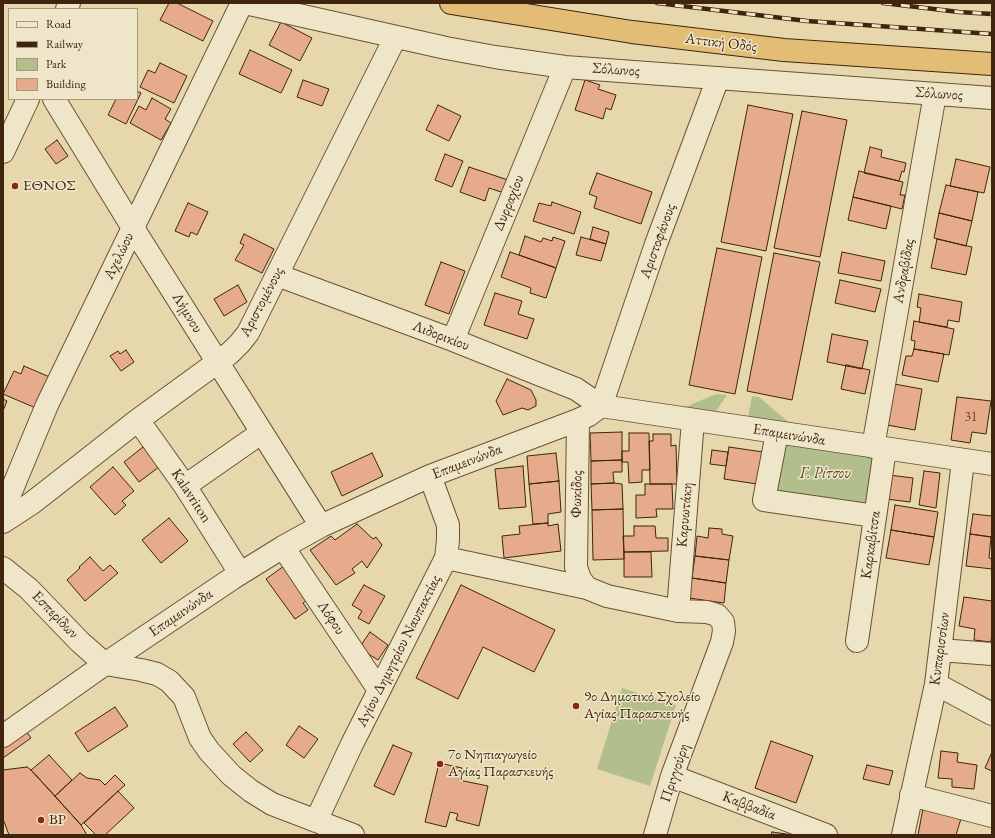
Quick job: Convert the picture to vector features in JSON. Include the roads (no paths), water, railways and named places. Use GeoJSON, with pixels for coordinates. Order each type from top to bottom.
{"type":"FeatureCollection","features":[{"type":"Feature","properties":{"kind":"highway","name":"Αττική Οδός"},"geometry":{"type":"LineString","coordinates":[[451,3],[632,32],[784,50],[992,64]]}},
{"type":"Feature","properties":{"kind":"street","name":"Σόλωνος"},"geometry":{"type":"LineString","coordinates":[[243,3],[395,38],[494,57],[565,67],[992,98]]}},
{"type":"Feature","properties":{"kind":"street","name":"Αχελώου"},"geometry":{"type":"LineString","coordinates":[[3,511],[47,405],[243,3]]}},
{"type":"Feature","properties":{"kind":"street","name":"Αριστομένους"},"geometry":{"type":"LineString","coordinates":[[3,522],[32,503],[138,420],[218,362],[240,344],[248,333],[395,38]]}},
{"type":"Feature","properties":{"kind":"street","name":"Δυρραχίου"},"geometry":{"type":"LineString","coordinates":[[454,340],[565,67]]}},
{"type":"Feature","properties":{"kind":"street","name":"Αριστοφάνους"},"geometry":{"type":"LineString","coordinates":[[601,406],[656,244],[718,78]]}},
{"type":"Feature","properties":{"kind":"street","name":"Ανδραβίδας"},"geometry":{"type":"LineString","coordinates":[[879,448],[935,94]]}},
{"type":"Feature","properties":{"kind":"street"},"geometry":{"type":"LineString","coordinates":[[3,152],[28,100]]}},
{"type":"Feature","properties":{"kind":"street","name":"Λήμνου"},"geometry":{"type":"LineString","coordinates":[[55,100],[261,433],[321,526]]}},
{"type":"Feature","properties":{"kind":"street","name":"Λιδορικίου"},"geometry":{"type":"LineString","coordinates":[[277,275],[454,340],[576,389],[601,406]]}},
{"type":"Feature","properties":{"kind":"street","name":"Επαμεινώνδα"},"geometry":{"type":"LineString","coordinates":[[3,736],[105,664],[240,573],[321,526],[430,476],[578,420],[589,415],[601,406],[963,461],[992,464]]}},
{"type":"Feature","properties":{"kind":"street","name":"Kalavriton"},"geometry":{"type":"LineString","coordinates":[[138,420],[185,486],[240,573]]}},
{"type":"Feature","properties":{"kind":"street","name":"Φωκίδος"},"geometry":{"type":"LineString","coordinates":[[578,420],[576,567],[580,579],[586,588]]}},
{"type":"Feature","properties":{"kind":"street","name":"Καρυωτάκη"},"geometry":{"type":"LineString","coordinates":[[678,610],[693,420]]}},
{"type":"Feature","properties":{"kind":"street"},"geometry":{"type":"LineString","coordinates":[[185,486],[261,433]]}},
{"type":"Feature","properties":{"kind":"street"},"geometry":{"type":"LineString","coordinates":[[777,433],[764,500],[875,516]]}},
{"type":"Feature","properties":{"kind":"street","name":"Καρκαβίτσα"},"geometry":{"type":"LineString","coordinates":[[857,641],[875,516],[879,448]]}},
{"type":"Feature","properties":{"kind":"street","name":"Κυπαρισσίων"},"geometry":{"type":"LineString","coordinates":[[903,835],[936,684],[963,461]]}},
{"type":"Feature","properties":{"kind":"street","name":"Αγίου Δημητρίου Ναυπακτίας"},"geometry":{"type":"LineString","coordinates":[[325,827],[379,690],[446,558],[448,525],[430,476]]}},
{"type":"Feature","properties":{"kind":"street","name":"Λόφου"},"geometry":{"type":"LineString","coordinates":[[283,547],[379,690]]}},
{"type":"Feature","properties":{"kind":"street"},"geometry":{"type":"LineString","coordinates":[[446,558],[586,588],[607,596],[678,610]]}},
{"type":"Feature","properties":{"kind":"street","name":"Εσπερίδων"},"geometry":{"type":"LineString","coordinates":[[3,568],[30,589],[80,642],[105,664]]}},
{"type":"Feature","properties":{"kind":"street","name":"Πριγγούρη"},"geometry":{"type":"LineString","coordinates":[[655,835],[672,776],[722,642],[724,631],[723,622],[717,615],[707,612],[678,610]]}},
{"type":"Feature","properties":{"kind":"street"},"geometry":{"type":"LineString","coordinates":[[940,650],[992,654]]}},
{"type":"Feature","properties":{"kind":"street"},"geometry":{"type":"LineString","coordinates":[[105,664],[157,674],[169,681],[184,697],[200,738],[209,751],[231,775],[251,791],[272,804],[325,827],[353,835]]}},
{"type":"Feature","properties":{"kind":"street"},"geometry":{"type":"LineString","coordinates":[[936,684],[992,714]]}},
{"type":"Feature","properties":{"kind":"street","name":"Καββαδία"},"geometry":{"type":"LineString","coordinates":[[672,776],[826,835]]}},
{"type":"Feature","properties":{"kind":"street"},"geometry":{"type":"LineString","coordinates":[[911,795],[992,816]]}},
{"type":"Feature","properties":{"kind":"railway"},"geometry":{"type":"LineString","coordinates":[[657,3],[807,21],[992,34]]}},
{"type":"Feature","properties":{"kind":"railway"},"geometry":{"type":"LineString","coordinates":[[883,3],[959,12],[992,14]]}},
{"type":"Feature","properties":{"kind":"place","name":"ΕΘΝΟΣ"},"geometry":{"type":"Point","coordinates":[15,186]}},
{"type":"Feature","properties":{"kind":"place","name":"9ο Δημοτικό Σχολείο Αγίας Παρασκευής"},"geometry":{"type":"Point","coordinates":[576,706]}},
{"type":"Feature","properties":{"kind":"place","name":"7ο Νηπιαγωγείο Αγίας Παρασκευής"},"geometry":{"type":"Point","coordinates":[440,764]}},
{"type":"Feature","properties":{"kind":"place","name":"BP"},"geometry":{"type":"Point","coordinates":[41,820]}},
{"type":"Feature","properties":{"kind":"park label","name":"Γ. Ρίτσου"},"geometry":{"type":"Point","coordinates":[825,474]}}]}
